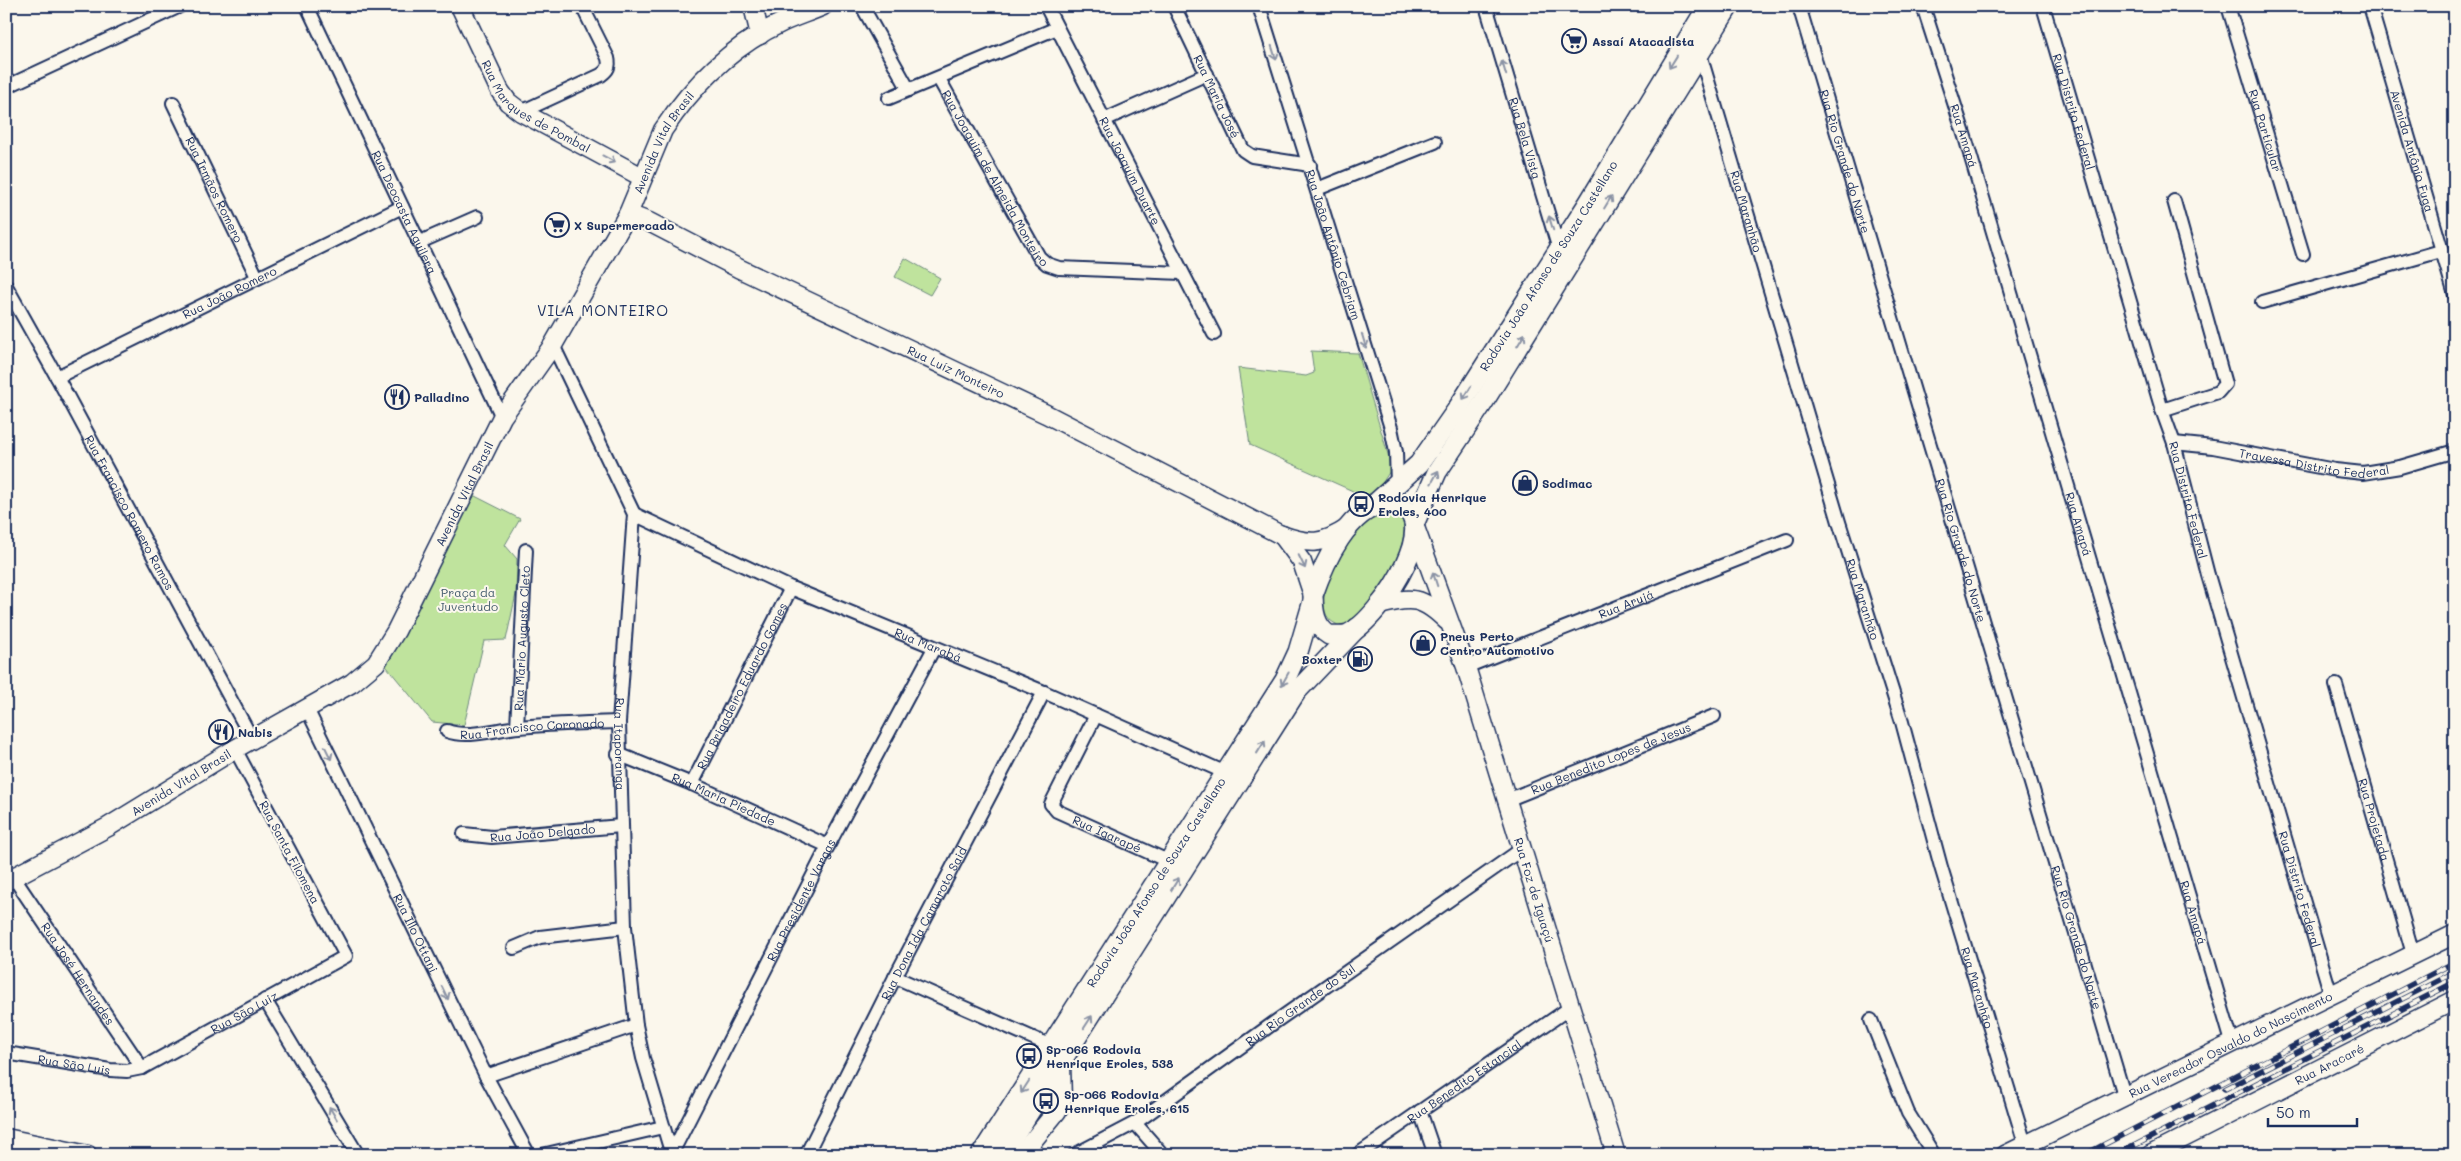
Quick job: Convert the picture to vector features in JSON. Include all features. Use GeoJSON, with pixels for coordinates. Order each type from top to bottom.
{"type":"FeatureCollection","features":[{"type":"Feature","properties":{"kind":"main road","name":"Rodovia João Afonso de Souza Castellano"},"geometry":{"type":"LineString","coordinates":[[981,1155],[1285,680],[1301,644],[1313,598],[1326,560],[1350,526],[1419,464],[1445,427],[1559,249],[1708,6]]}},
{"type":"Feature","properties":{"kind":"main road","name":"Rodovia João Afonso de Souza Castellano"},"geometry":{"type":"LineString","coordinates":[[1002,1155],[1296,692],[1379,605],[1402,571],[1412,549],[1415,526],[1438,472],[1483,403],[1729,6]]}},
{"type":"Feature","properties":{"kind":"main road"},"geometry":{"type":"LineString","coordinates":[[1369,509],[1381,504],[1396,503],[1406,509],[1415,526]]}},
{"type":"Feature","properties":{"kind":"main road"},"geometry":{"type":"LineString","coordinates":[[1313,598],[1318,625],[1322,631],[1329,635],[1338,635],[1347,634],[1357,628]]}},
{"type":"Feature","properties":{"kind":"street"},"geometry":{"type":"LineString","coordinates":[[6,87],[180,6]]}},
{"type":"Feature","properties":{"kind":"street","name":"Rua Deocasta Aguilera"},"geometry":{"type":"LineString","coordinates":[[306,6],[502,417]]}},
{"type":"Feature","properties":{"kind":"street","name":"Rua Marques de Pombal"},"geometry":{"type":"LineString","coordinates":[[460,6],[500,91],[508,102],[521,112],[642,177]]}},
{"type":"Feature","properties":{"kind":"street"},"geometry":{"type":"LineString","coordinates":[[521,112],[601,75],[607,70],[608,58],[582,6]]}},
{"type":"Feature","properties":{"kind":"street"},"geometry":{"type":"LineString","coordinates":[[753,6],[760,34]]}},
{"type":"Feature","properties":{"kind":"street","name":"Avenida Vital Brasil"},"geometry":{"type":"LineString","coordinates":[[10,879],[108,827],[235,749],[352,683],[376,663],[385,650],[502,417],[553,345],[628,214],[663,130],[684,99],[711,71],[760,34],[803,10],[822,6]]}},
{"type":"Feature","properties":{"kind":"street"},"geometry":{"type":"LineString","coordinates":[[862,6],[909,90]]}},
{"type":"Feature","properties":{"kind":"street","name":"Rua Joaquim Duarte"},"geometry":{"type":"LineString","coordinates":[[1046,6],[1214,334]]}},
{"type":"Feature","properties":{"kind":"street","name":"Rua Maria José"},"geometry":{"type":"LineString","coordinates":[[1174,6],[1240,145],[1247,154],[1310,165]]}},
{"type":"Feature","properties":{"kind":"street","name":"Rua João Antônio Cebriam"},"geometry":{"type":"LineString","coordinates":[[1259,6],[1391,428],[1396,452],[1397,485]]}},
{"type":"Feature","properties":{"kind":"street","name":"Rua Bela Vista"},"geometry":{"type":"LineString","coordinates":[[1486,6],[1566,270]]}},
{"type":"Feature","properties":{"kind":"street","name":"Rua Rio Grande do Norte"},"geometry":{"type":"LineString","coordinates":[[1799,6],[2124,1095]]}},
{"type":"Feature","properties":{"kind":"street","name":"Rua Amapá"},"geometry":{"type":"LineString","coordinates":[[1923,6],[1971,157],[2232,1042]]}},
{"type":"Feature","properties":{"kind":"street","name":"Rua Distrito Federal"},"geometry":{"type":"LineString","coordinates":[[2044,6],[2162,410],[2174,443],[2208,575],[2330,995]]}},
{"type":"Feature","properties":{"kind":"street","name":"Rua Particular"},"geometry":{"type":"LineString","coordinates":[[2228,6],[2304,254]]}},
{"type":"Feature","properties":{"kind":"street","name":"Avenida Antônio Fuga"},"geometry":{"type":"LineString","coordinates":[[2370,6],[2455,295]]}},
{"type":"Feature","properties":{"kind":"street"},"geometry":{"type":"LineString","coordinates":[[939,79],[1057,28]]}},
{"type":"Feature","properties":{"kind":"street","name":"Rua Maranhão"},"geometry":{"type":"LineString","coordinates":[[1700,54],[1839,522],[1902,722],[1941,866],[2025,1144]]}},
{"type":"Feature","properties":{"kind":"street"},"geometry":{"type":"LineString","coordinates":[[1104,120],[1207,74]]}},
{"type":"Feature","properties":{"kind":"street","name":"Rua Joaquim de Almeida Monteiro"},"geometry":{"type":"LineString","coordinates":[[889,98],[939,79],[1039,257],[1047,264],[1059,268],[1182,273]]}},
{"type":"Feature","properties":{"kind":"street","name":"Rua Irmãos Romero"},"geometry":{"type":"LineString","coordinates":[[173,103],[257,277]]}},
{"type":"Feature","properties":{"kind":"street"},"geometry":{"type":"LineString","coordinates":[[1317,189],[1435,142]]}},
{"type":"Feature","properties":{"kind":"street"},"geometry":{"type":"LineString","coordinates":[[2162,410],[2218,392],[2225,384],[2174,201]]}},
{"type":"Feature","properties":{"kind":"street","name":"Rua João Romero"},"geometry":{"type":"LineString","coordinates":[[57,376],[402,207]]}},
{"type":"Feature","properties":{"kind":"street","name":"Rua Luíz Monteiro"},"geometry":{"type":"LineString","coordinates":[[628,214],[649,222],[738,268],[1046,414],[1281,535],[1299,541],[1320,542],[1328,540],[1350,526]]}},
{"type":"Feature","properties":{"kind":"street"},"geometry":{"type":"LineString","coordinates":[[420,242],[477,217]]}},
{"type":"Feature","properties":{"kind":"street"},"geometry":{"type":"LineString","coordinates":[[2262,302],[2441,251]]}},
{"type":"Feature","properties":{"kind":"street","name":"Rua Francisco Romero Ramos"},"geometry":{"type":"LineString","coordinates":[[6,286],[57,376],[252,739]]}},
{"type":"Feature","properties":{"kind":"street"},"geometry":{"type":"LineString","coordinates":[[553,345],[634,514]]}},
{"type":"Feature","properties":{"kind":"street","name":"Travessa Distrito Federal"},"geometry":{"type":"LineString","coordinates":[[2174,443],[2212,447],[2335,470],[2363,473],[2400,467],[2455,451]]}},
{"type":"Feature","properties":{"kind":"street","name":"Rua Marabá"},"geometry":{"type":"LineString","coordinates":[[634,514],[791,588],[1044,692],[1226,774]]}},
{"type":"Feature","properties":{"kind":"street","name":"Rua Itaporanga"},"geometry":{"type":"LineString","coordinates":[[634,514],[618,722],[625,927],[636,1025],[662,1127],[672,1154]]}},
{"type":"Feature","properties":{"kind":"street","name":"Rua Foz de Iguaçú"},"geometry":{"type":"LineString","coordinates":[[1415,526],[1466,667],[1616,1155]]}},
{"type":"Feature","properties":{"kind":"street","name":"Rua Luíz Monteiro"},"geometry":{"type":"LineString","coordinates":[[1281,535],[1302,562],[1313,598]]}},
{"type":"Feature","properties":{"kind":"street","name":"Rua Arujá"},"geometry":{"type":"LineString","coordinates":[[1466,667],[1787,540]]}},
{"type":"Feature","properties":{"kind":"street","name":"Rua Mário Augusto Cleto"},"geometry":{"type":"LineString","coordinates":[[517,727],[526,550]]}},
{"type":"Feature","properties":{"kind":"street","name":"Rua Brigadeiro Eduardo Gomes"},"geometry":{"type":"LineString","coordinates":[[692,784],[791,588]]}},
{"type":"Feature","properties":{"kind":"street","name":"Rua Foz de Iguaçú"},"geometry":{"type":"LineString","coordinates":[[1379,605],[1400,599],[1421,600],[1433,607],[1451,625]]}},
{"type":"Feature","properties":{"kind":"street","name":"Rua Presidente Vargas"},"geometry":{"type":"LineString","coordinates":[[672,1154],[828,846],[934,648]]}},
{"type":"Feature","properties":{"kind":"street","name":"Rua Projetada"},"geometry":{"type":"LineString","coordinates":[[2336,685],[2413,954]]}},
{"type":"Feature","properties":{"kind":"street","name":"Rua Dona Ida Camaroto Said"},"geometry":{"type":"LineString","coordinates":[[806,1155],[895,977],[1044,692]]}},
{"type":"Feature","properties":{"kind":"street","name":"Rua Illo Ottani"},"geometry":{"type":"LineString","coordinates":[[307,709],[486,1076],[529,1155]]}},
{"type":"Feature","properties":{"kind":"street","name":"Rua Igarapé"},"geometry":{"type":"LineString","coordinates":[[1096,715],[1051,800],[1051,804],[1057,811],[1170,862]]}},
{"type":"Feature","properties":{"kind":"street","name":"Rua Benedito Lopes de Jesus"},"geometry":{"type":"LineString","coordinates":[[1507,800],[1714,716]]}},
{"type":"Feature","properties":{"kind":"street","name":"Rua Francisco Coronado"},"geometry":{"type":"LineString","coordinates":[[446,731],[456,734],[467,734],[517,727],[618,722]]}},
{"type":"Feature","properties":{"kind":"street","name":"Rua Santa Filomena"},"geometry":{"type":"LineString","coordinates":[[235,749],[346,956]]}},
{"type":"Feature","properties":{"kind":"street","name":"Rua Maria Piedade"},"geometry":{"type":"LineString","coordinates":[[618,754],[692,784],[828,846]]}},
{"type":"Feature","properties":{"kind":"street","name":"Rua João Delgado"},"geometry":{"type":"LineString","coordinates":[[464,834],[492,837],[621,826]]}},
{"type":"Feature","properties":{"kind":"street","name":"Rua Rio Grande do Sul"},"geometry":{"type":"LineString","coordinates":[[1074,1155],[1135,1123],[1275,1022],[1522,849]]}},
{"type":"Feature","properties":{"kind":"street","name":"Rua José Hernandes"},"geometry":{"type":"LineString","coordinates":[[10,879],[142,1068]]}},
{"type":"Feature","properties":{"kind":"street"},"geometry":{"type":"LineString","coordinates":[[514,948],[540,937],[625,927]]}},
{"type":"Feature","properties":{"kind":"street","name":"Rua Vereador Osvaldo do Nascimento"},"geometry":{"type":"LineString","coordinates":[[2005,1155],[2455,934]]}},
{"type":"Feature","properties":{"kind":"street","name":"Rua São Luiz"},"geometry":{"type":"LineString","coordinates":[[142,1068],[346,956]]}},
{"type":"Feature","properties":{"kind":"street"},"geometry":{"type":"LineString","coordinates":[[895,977],[1051,1046]]}},
{"type":"Feature","properties":{"kind":"street"},"geometry":{"type":"LineString","coordinates":[[265,1000],[358,1155]]}},
{"type":"Feature","properties":{"kind":"street","name":"Rua Aracaré"},"geometry":{"type":"LineString","coordinates":[[2150,1155],[2455,1000]]}},
{"type":"Feature","properties":{"kind":"street","name":"Rua Benedito Estancial"},"geometry":{"type":"LineString","coordinates":[[1357,1155],[1571,1007]]}},
{"type":"Feature","properties":{"kind":"street"},"geometry":{"type":"LineString","coordinates":[[1871,1020],[1908,1114],[1934,1155]]}},
{"type":"Feature","properties":{"kind":"street"},"geometry":{"type":"LineString","coordinates":[[486,1076],[636,1025]]}},
{"type":"Feature","properties":{"kind":"street","name":"Rua São Luis"},"geometry":{"type":"LineString","coordinates":[[6,1052],[110,1070],[127,1071],[142,1068]]}},
{"type":"Feature","properties":{"kind":"street"},"geometry":{"type":"LineString","coordinates":[[1021,1155],[1057,1111],[1062,1101],[1062,1063]]}},
{"type":"Feature","properties":{"kind":"street"},"geometry":{"type":"LineString","coordinates":[[1420,1111],[1435,1155]]}},
{"type":"Feature","properties":{"kind":"street"},"geometry":{"type":"LineString","coordinates":[[1135,1123],[1162,1155]]}},
{"type":"Feature","properties":{"kind":"street"},"geometry":{"type":"LineString","coordinates":[[542,1155],[662,1127]]}},
{"type":"Feature","properties":{"kind":"street"},"geometry":{"type":"LineString","coordinates":[[6,1138],[88,1155]]}},
{"type":"Feature","properties":{"kind":"green space"},"geometry":{"type":"Polygon","coordinates":[[[905,258],[940,278],[930,295],[895,277],[905,258]]]}},
{"type":"Feature","properties":{"kind":"green space"},"geometry":{"type":"Polygon","coordinates":[[[1311,351],[1358,353],[1392,468],[1377,491],[1364,496],[1250,445],[1238,368],[1306,376],[1314,373],[1311,351]]]}},
{"type":"Feature","properties":{"kind":"green space","name":"Praça da Juventudo"},"geometry":{"type":"Polygon","coordinates":[[[473,495],[520,519],[505,545],[517,559],[516,594],[506,640],[484,641],[464,725],[432,722],[382,661],[473,495]]]}},
{"type":"Feature","properties":{"kind":"green space"},"geometry":{"type":"Polygon","coordinates":[[[1396,509],[1403,521],[1404,530],[1399,552],[1390,573],[1356,619],[1346,626],[1337,625],[1329,619],[1325,612],[1324,603],[1327,584],[1333,566],[1340,553],[1366,522],[1379,513],[1396,509]]]}},
{"type":"Feature","properties":{"kind":"railway"},"geometry":{"type":"LineString","coordinates":[[2084,1155],[2455,962]]}},
{"type":"Feature","properties":{"kind":"railway"},"geometry":{"type":"LineString","coordinates":[[2225,1089],[2455,972]]}},
{"type":"Feature","properties":{"kind":"railway"},"geometry":{"type":"LineString","coordinates":[[2116,1155],[2455,982]]}},
{"type":"Feature","properties":{"kind":"place","name":"Assaí Atacadista"},"geometry":{"type":"Point","coordinates":[1574,41]}},
{"type":"Feature","properties":{"kind":"place","name":"X Supermercado"},"geometry":{"type":"Point","coordinates":[557,225]}},
{"type":"Feature","properties":{"kind":"place","name":"Palladino"},"geometry":{"type":"Point","coordinates":[397,397]}},
{"type":"Feature","properties":{"kind":"place","name":"Sodimac"},"geometry":{"type":"Point","coordinates":[1525,483]}},
{"type":"Feature","properties":{"kind":"place","name":"Rodovia Henrique Eroles, 400"},"geometry":{"type":"Point","coordinates":[1361,504]}},
{"type":"Feature","properties":{"kind":"place","name":"Pneus Perto Centro Automotivo"},"geometry":{"type":"Point","coordinates":[1423,643]}},
{"type":"Feature","properties":{"kind":"place","name":"Boxter"},"geometry":{"type":"Point","coordinates":[1360,659]}},
{"type":"Feature","properties":{"kind":"place","name":"Nabis"},"geometry":{"type":"Point","coordinates":[221,732]}},
{"type":"Feature","properties":{"kind":"place","name":"Sp-066 Rodovia Henrique Eroles, 538"},"geometry":{"type":"Point","coordinates":[1029,1056]}},
{"type":"Feature","properties":{"kind":"place","name":"Sp-066 Rodovia Henrique Eroles, 615"},"geometry":{"type":"Point","coordinates":[1046,1101]}},
{"type":"Feature","properties":{"kind":"district","name":"VILA MONTEIRO"},"geometry":{"type":"Point","coordinates":[603,310]}}]}
